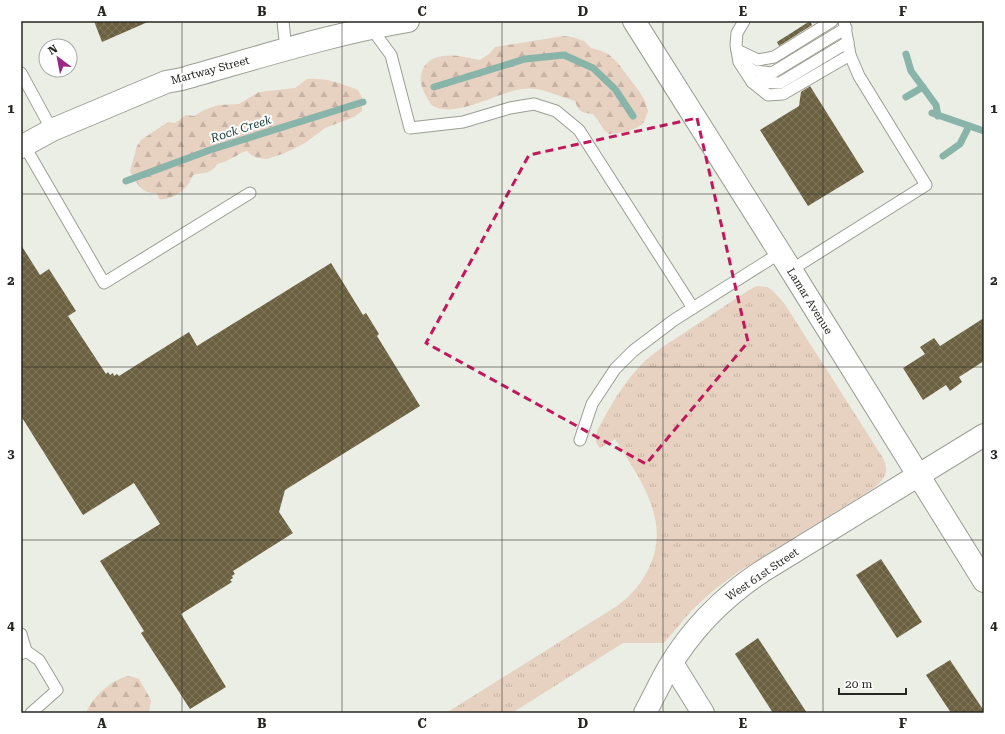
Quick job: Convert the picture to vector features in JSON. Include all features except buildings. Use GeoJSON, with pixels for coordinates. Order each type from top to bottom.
{"type":"FeatureCollection","features":[{"type":"Feature","properties":{"kind":"street","name":"Martway Street"},"geometry":{"type":"LineString","coordinates":[[23,146],[52,130],[166,82],[371,28],[408,21]]}},
{"type":"Feature","properties":{"kind":"street","name":"Lamar Avenue"},"geometry":{"type":"LineString","coordinates":[[634,21],[984,581]]}},
{"type":"Feature","properties":{"kind":"street","name":"West 61st Street"},"geometry":{"type":"LineString","coordinates":[[645,713],[659,685],[687,640],[721,602],[751,579],[984,435]]}},
{"type":"Feature","properties":{"kind":"street"},"geometry":{"type":"LineString","coordinates":[[672,663],[703,713]]}},
{"type":"Feature","properties":{"kind":"lane"},"geometry":{"type":"LineString","coordinates":[[284,21],[286,50]]}},
{"type":"Feature","properties":{"kind":"lane"},"geometry":{"type":"LineString","coordinates":[[744,21],[737,33],[736,45],[739,62],[752,82],[768,95],[783,94],[850,55]]}},
{"type":"Feature","properties":{"kind":"lane"},"geometry":{"type":"LineString","coordinates":[[737,50],[758,60],[774,57],[832,21]]}},
{"type":"Feature","properties":{"kind":"lane"},"geometry":{"type":"LineString","coordinates":[[580,440],[592,404],[615,369],[633,351],[674,320],[693,308],[785,261],[926,184],[859,76],[850,55],[845,24],[772,73],[754,71],[739,62]]}},
{"type":"Feature","properties":{"kind":"lane"},"geometry":{"type":"LineString","coordinates":[[371,28],[390,55],[410,128],[462,122],[510,108],[534,104],[556,111],[579,130],[693,308]]}},
{"type":"Feature","properties":{"kind":"lane"},"geometry":{"type":"LineString","coordinates":[[752,82],[780,83],[848,42]]}},
{"type":"Feature","properties":{"kind":"lane"},"geometry":{"type":"LineString","coordinates":[[21,73],[52,130]]}},
{"type":"Feature","properties":{"kind":"lane"},"geometry":{"type":"LineString","coordinates":[[23,146],[104,283],[250,193]]}},
{"type":"Feature","properties":{"kind":"lane"},"geometry":{"type":"LineString","coordinates":[[21,634],[24,653],[39,660],[57,690],[31,713]]}},
{"type":"Feature","properties":{"kind":"highlighted area"},"geometry":{"type":"Polygon","coordinates":[[[697,118],[748,342],[646,464],[426,343],[529,155],[697,118]]]}},
{"type":"Feature","properties":{"kind":"green space"},"geometry":{"type":"Polygon","coordinates":[[[563,36],[584,41],[591,48],[608,54],[617,62],[645,101],[648,111],[644,122],[638,127],[626,132],[609,134],[604,130],[593,114],[581,111],[575,101],[542,90],[528,88],[512,91],[477,104],[453,109],[442,109],[432,105],[422,88],[422,71],[425,65],[434,58],[440,56],[453,56],[480,60],[489,54],[495,47],[563,36]]]}},
{"type":"Feature","properties":{"kind":"green space"},"geometry":{"type":"Polygon","coordinates":[[[307,79],[327,80],[358,90],[362,98],[362,111],[354,117],[325,128],[305,143],[285,153],[267,159],[258,158],[251,155],[247,151],[217,164],[210,172],[193,175],[184,189],[174,196],[166,199],[159,199],[157,193],[143,190],[130,171],[137,146],[141,140],[168,122],[175,123],[186,115],[194,116],[204,110],[218,105],[239,104],[259,92],[295,88],[307,79]]]}},
{"type":"Feature","properties":{"kind":"green space"},"geometry":{"type":"Polygon","coordinates":[[[757,286],[767,287],[772,290],[784,303],[883,458],[886,472],[882,480],[869,491],[738,572],[714,590],[692,610],[664,643],[623,643],[512,713],[446,713],[617,606],[633,592],[641,582],[651,563],[656,546],[657,530],[654,514],[642,483],[615,439],[600,448],[596,441],[597,430],[622,389],[645,361],[668,343],[757,286]]]}},
{"type":"Feature","properties":{"kind":"green space"},"geometry":{"type":"Polygon","coordinates":[[[130,676],[139,679],[151,700],[149,713],[86,713],[93,701],[104,689],[117,680],[130,676]]]}},
{"type":"Feature","properties":{"kind":"waterway"},"geometry":{"type":"LineString","coordinates":[[906,54],[911,71],[936,105],[938,116]]}},
{"type":"Feature","properties":{"kind":"waterway","name":"Rock Creek"},"geometry":{"type":"LineString","coordinates":[[434,87],[525,59],[564,55],[593,68],[615,89],[633,116]]}},
{"type":"Feature","properties":{"kind":"waterway"},"geometry":{"type":"LineString","coordinates":[[906,97],[923,87]]}},
{"type":"Feature","properties":{"kind":"waterway","name":"Rock Creek"},"geometry":{"type":"LineString","coordinates":[[126,181],[210,150],[363,102]]}},
{"type":"Feature","properties":{"kind":"waterway","name":"Rock Creek"},"geometry":{"type":"LineString","coordinates":[[932,113],[984,131]]}},
{"type":"Feature","properties":{"kind":"waterway"},"geometry":{"type":"LineString","coordinates":[[943,156],[960,144],[969,126]]}}]}
